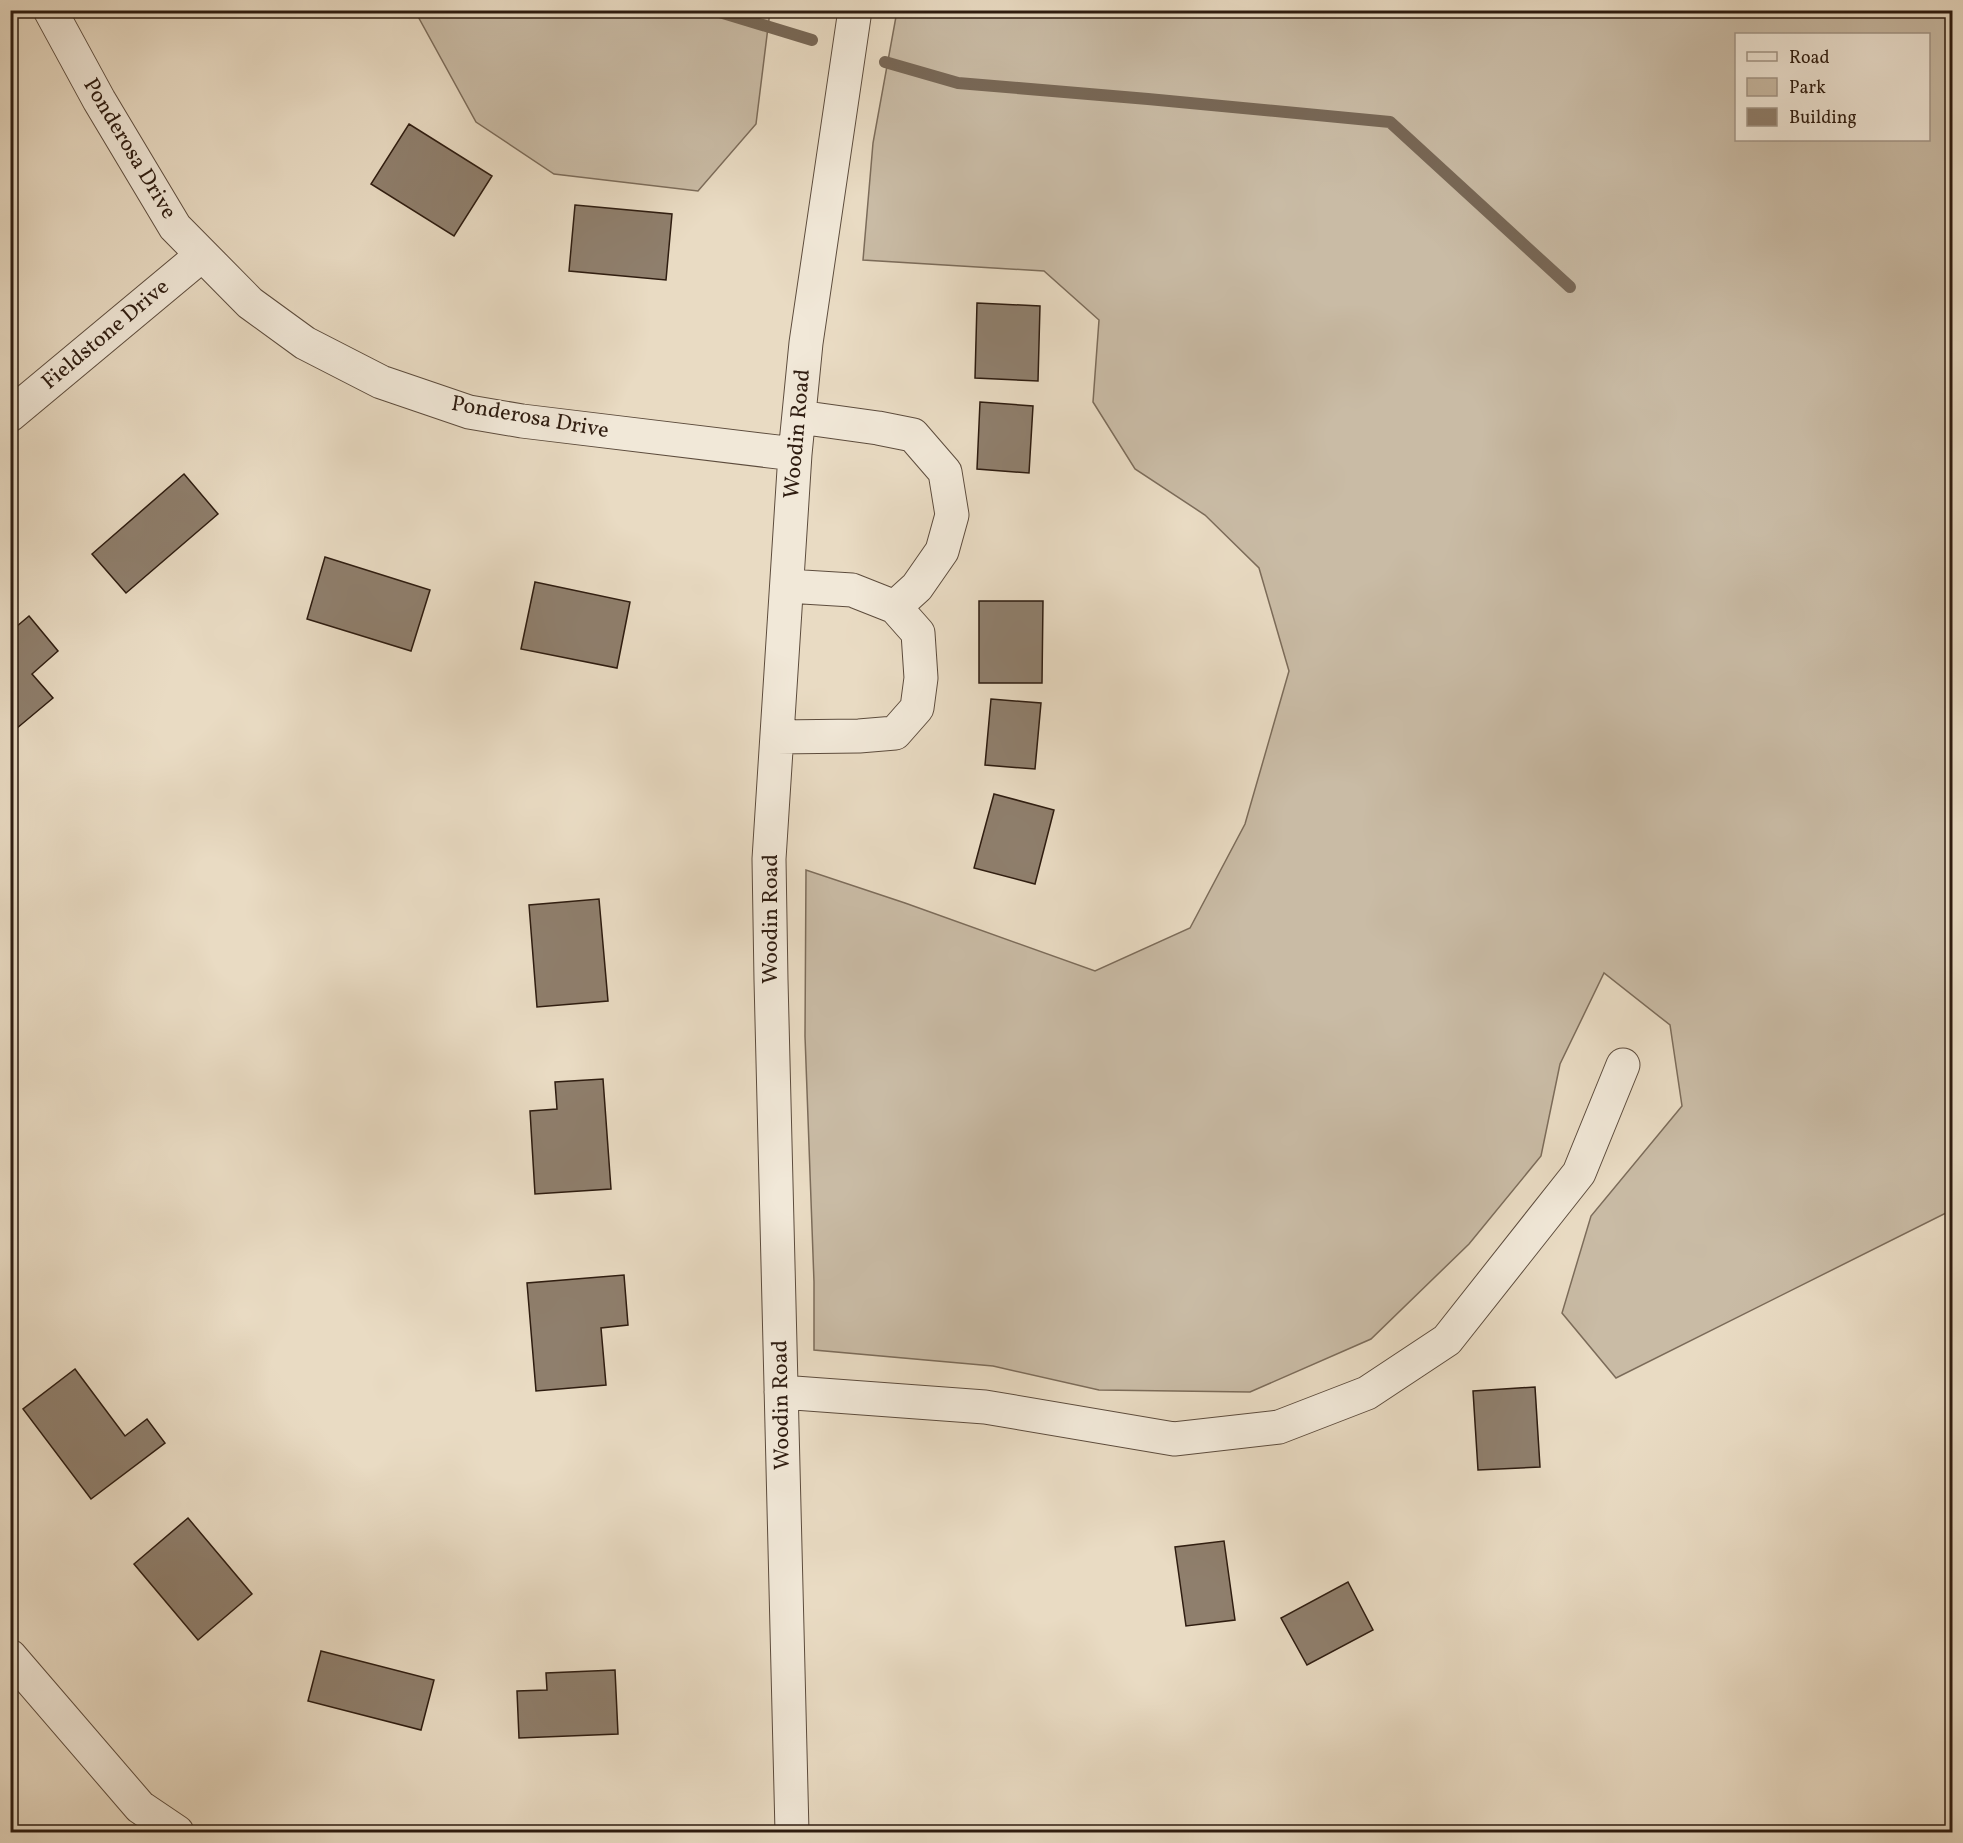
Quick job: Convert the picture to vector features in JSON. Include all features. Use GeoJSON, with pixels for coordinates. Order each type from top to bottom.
{"type":"FeatureCollection","features":[{"type":"Feature","properties":{"kind":"street","name":"Ponderosa Drive"},"geometry":{"type":"LineString","coordinates":[[50,10],[99,100],[175,227],[250,303],[304,343],[381,382],[469,412],[522,421],[795,454]]}},
{"type":"Feature","properties":{"kind":"street","name":"Woodin Road"},"geometry":{"type":"LineString","coordinates":[[792,1833],[770,870],[798,417],[806,343],[855,10]]}},
{"type":"Feature","properties":{"kind":"street","name":"Fieldstone Drive"},"geometry":{"type":"LineString","coordinates":[[10,415],[202,255]]}},
{"type":"Feature","properties":{"kind":"street"},"geometry":{"type":"LineString","coordinates":[[798,417],[913,435],[945,472],[952,515],[942,551],[917,587],[895,607]]}},
{"type":"Feature","properties":{"kind":"street"},"geometry":{"type":"LineString","coordinates":[[777,737],[895,733],[917,708],[921,678],[918,633],[895,607],[852,590],[787,586]]}},
{"type":"Feature","properties":{"kind":"street"},"geometry":{"type":"LineString","coordinates":[[781,1392],[985,1407],[1174,1439],[1279,1427],[1367,1393],[1447,1340],[1579,1173],[1623,1065]]}},
{"type":"Feature","properties":{"kind":"street"},"geometry":{"type":"LineString","coordinates":[[10,1656],[140,1807],[177,1833]]}},
{"type":"Feature","properties":{"kind":"green space"},"geometry":{"type":"Polygon","coordinates":[[[415,11],[770,11],[756,124],[698,191],[554,174],[476,122],[415,11]]]}},
{"type":"Feature","properties":{"kind":"green space"},"geometry":{"type":"Polygon","coordinates":[[[897,11],[1952,11],[1952,1210],[1616,1378],[1562,1313],[1591,1216],[1682,1106],[1670,1025],[1604,973],[1560,1064],[1541,1156],[1469,1244],[1371,1339],[1250,1392],[1099,1390],[993,1366],[814,1350],[814,1282],[805,1036],[806,870],[1095,971],[1190,928],[1245,824],[1289,671],[1259,568],[1205,515],[1135,469],[1093,402],[1099,320],[1044,271],[863,260],[873,143],[897,11]]]}},
{"type":"Feature","properties":{"kind":"building"},"geometry":{"type":"Polygon","coordinates":[[[409,124],[492,176],[454,236],[371,184],[409,124]]]}},
{"type":"Feature","properties":{"kind":"building"},"geometry":{"type":"Polygon","coordinates":[[[575,205],[672,214],[666,280],[569,271],[575,205]]]}},
{"type":"Feature","properties":{"kind":"building"},"geometry":{"type":"Polygon","coordinates":[[[977,303],[1040,306],[1038,381],[975,378],[977,303]]]}},
{"type":"Feature","properties":{"kind":"building"},"geometry":{"type":"Polygon","coordinates":[[[980,402],[1033,406],[1029,473],[977,469],[980,402]]]}},
{"type":"Feature","properties":{"kind":"building"},"geometry":{"type":"Polygon","coordinates":[[[184,474],[218,514],[126,593],[92,554],[184,474]]]}},
{"type":"Feature","properties":{"kind":"building"},"geometry":{"type":"Polygon","coordinates":[[[325,557],[430,590],[411,651],[307,619],[325,557]]]}},
{"type":"Feature","properties":{"kind":"building"},"geometry":{"type":"Polygon","coordinates":[[[535,582],[630,602],[617,668],[521,649],[535,582]]]}},
{"type":"Feature","properties":{"kind":"building"},"geometry":{"type":"Polygon","coordinates":[[[979,601],[1043,601],[1042,683],[979,683],[979,601]]]}},
{"type":"Feature","properties":{"kind":"building"},"geometry":{"type":"Polygon","coordinates":[[[29,616],[58,651],[32,674],[53,698],[10,734],[10,632],[29,616]]]}},
{"type":"Feature","properties":{"kind":"building"},"geometry":{"type":"Polygon","coordinates":[[[991,699],[1041,703],[1035,769],[985,765],[991,699]]]}},
{"type":"Feature","properties":{"kind":"building"},"geometry":{"type":"Polygon","coordinates":[[[994,794],[1054,810],[1035,884],[974,868],[994,794]]]}},
{"type":"Feature","properties":{"kind":"building"},"geometry":{"type":"Polygon","coordinates":[[[599,899],[608,1001],[537,1007],[529,905],[599,899]]]}},
{"type":"Feature","properties":{"kind":"building"},"geometry":{"type":"Polygon","coordinates":[[[603,1079],[611,1189],[535,1194],[530,1111],[557,1109],[555,1082],[603,1079]]]}},
{"type":"Feature","properties":{"kind":"building"},"geometry":{"type":"Polygon","coordinates":[[[624,1275],[628,1325],[601,1328],[606,1385],[536,1391],[527,1283],[624,1275]]]}},
{"type":"Feature","properties":{"kind":"building"},"geometry":{"type":"Polygon","coordinates":[[[75,1369],[125,1436],[147,1419],[165,1443],[91,1499],[23,1409],[75,1369]]]}},
{"type":"Feature","properties":{"kind":"building"},"geometry":{"type":"Polygon","coordinates":[[[1535,1387],[1540,1467],[1478,1470],[1473,1391],[1535,1387]]]}},
{"type":"Feature","properties":{"kind":"building"},"geometry":{"type":"Polygon","coordinates":[[[188,1518],[252,1594],[198,1640],[134,1564],[188,1518]]]}},
{"type":"Feature","properties":{"kind":"building"},"geometry":{"type":"Polygon","coordinates":[[[1224,1541],[1235,1620],[1186,1626],[1175,1547],[1224,1541]]]}},
{"type":"Feature","properties":{"kind":"building"},"geometry":{"type":"Polygon","coordinates":[[[1348,1582],[1373,1630],[1307,1665],[1281,1618],[1348,1582]]]}},
{"type":"Feature","properties":{"kind":"building"},"geometry":{"type":"Polygon","coordinates":[[[321,1651],[434,1680],[421,1730],[308,1701],[321,1651]]]}},
{"type":"Feature","properties":{"kind":"building"},"geometry":{"type":"Polygon","coordinates":[[[615,1670],[618,1734],[519,1738],[517,1691],[547,1690],[546,1673],[615,1670]]]}},
{"type":"Feature","properties":{"kind":"waterway"},"geometry":{"type":"LineString","coordinates":[[713,10],[812,40]]}},
{"type":"Feature","properties":{"kind":"waterway"},"geometry":{"type":"LineString","coordinates":[[885,62],[958,83],[1390,122],[1570,287]]}}]}
